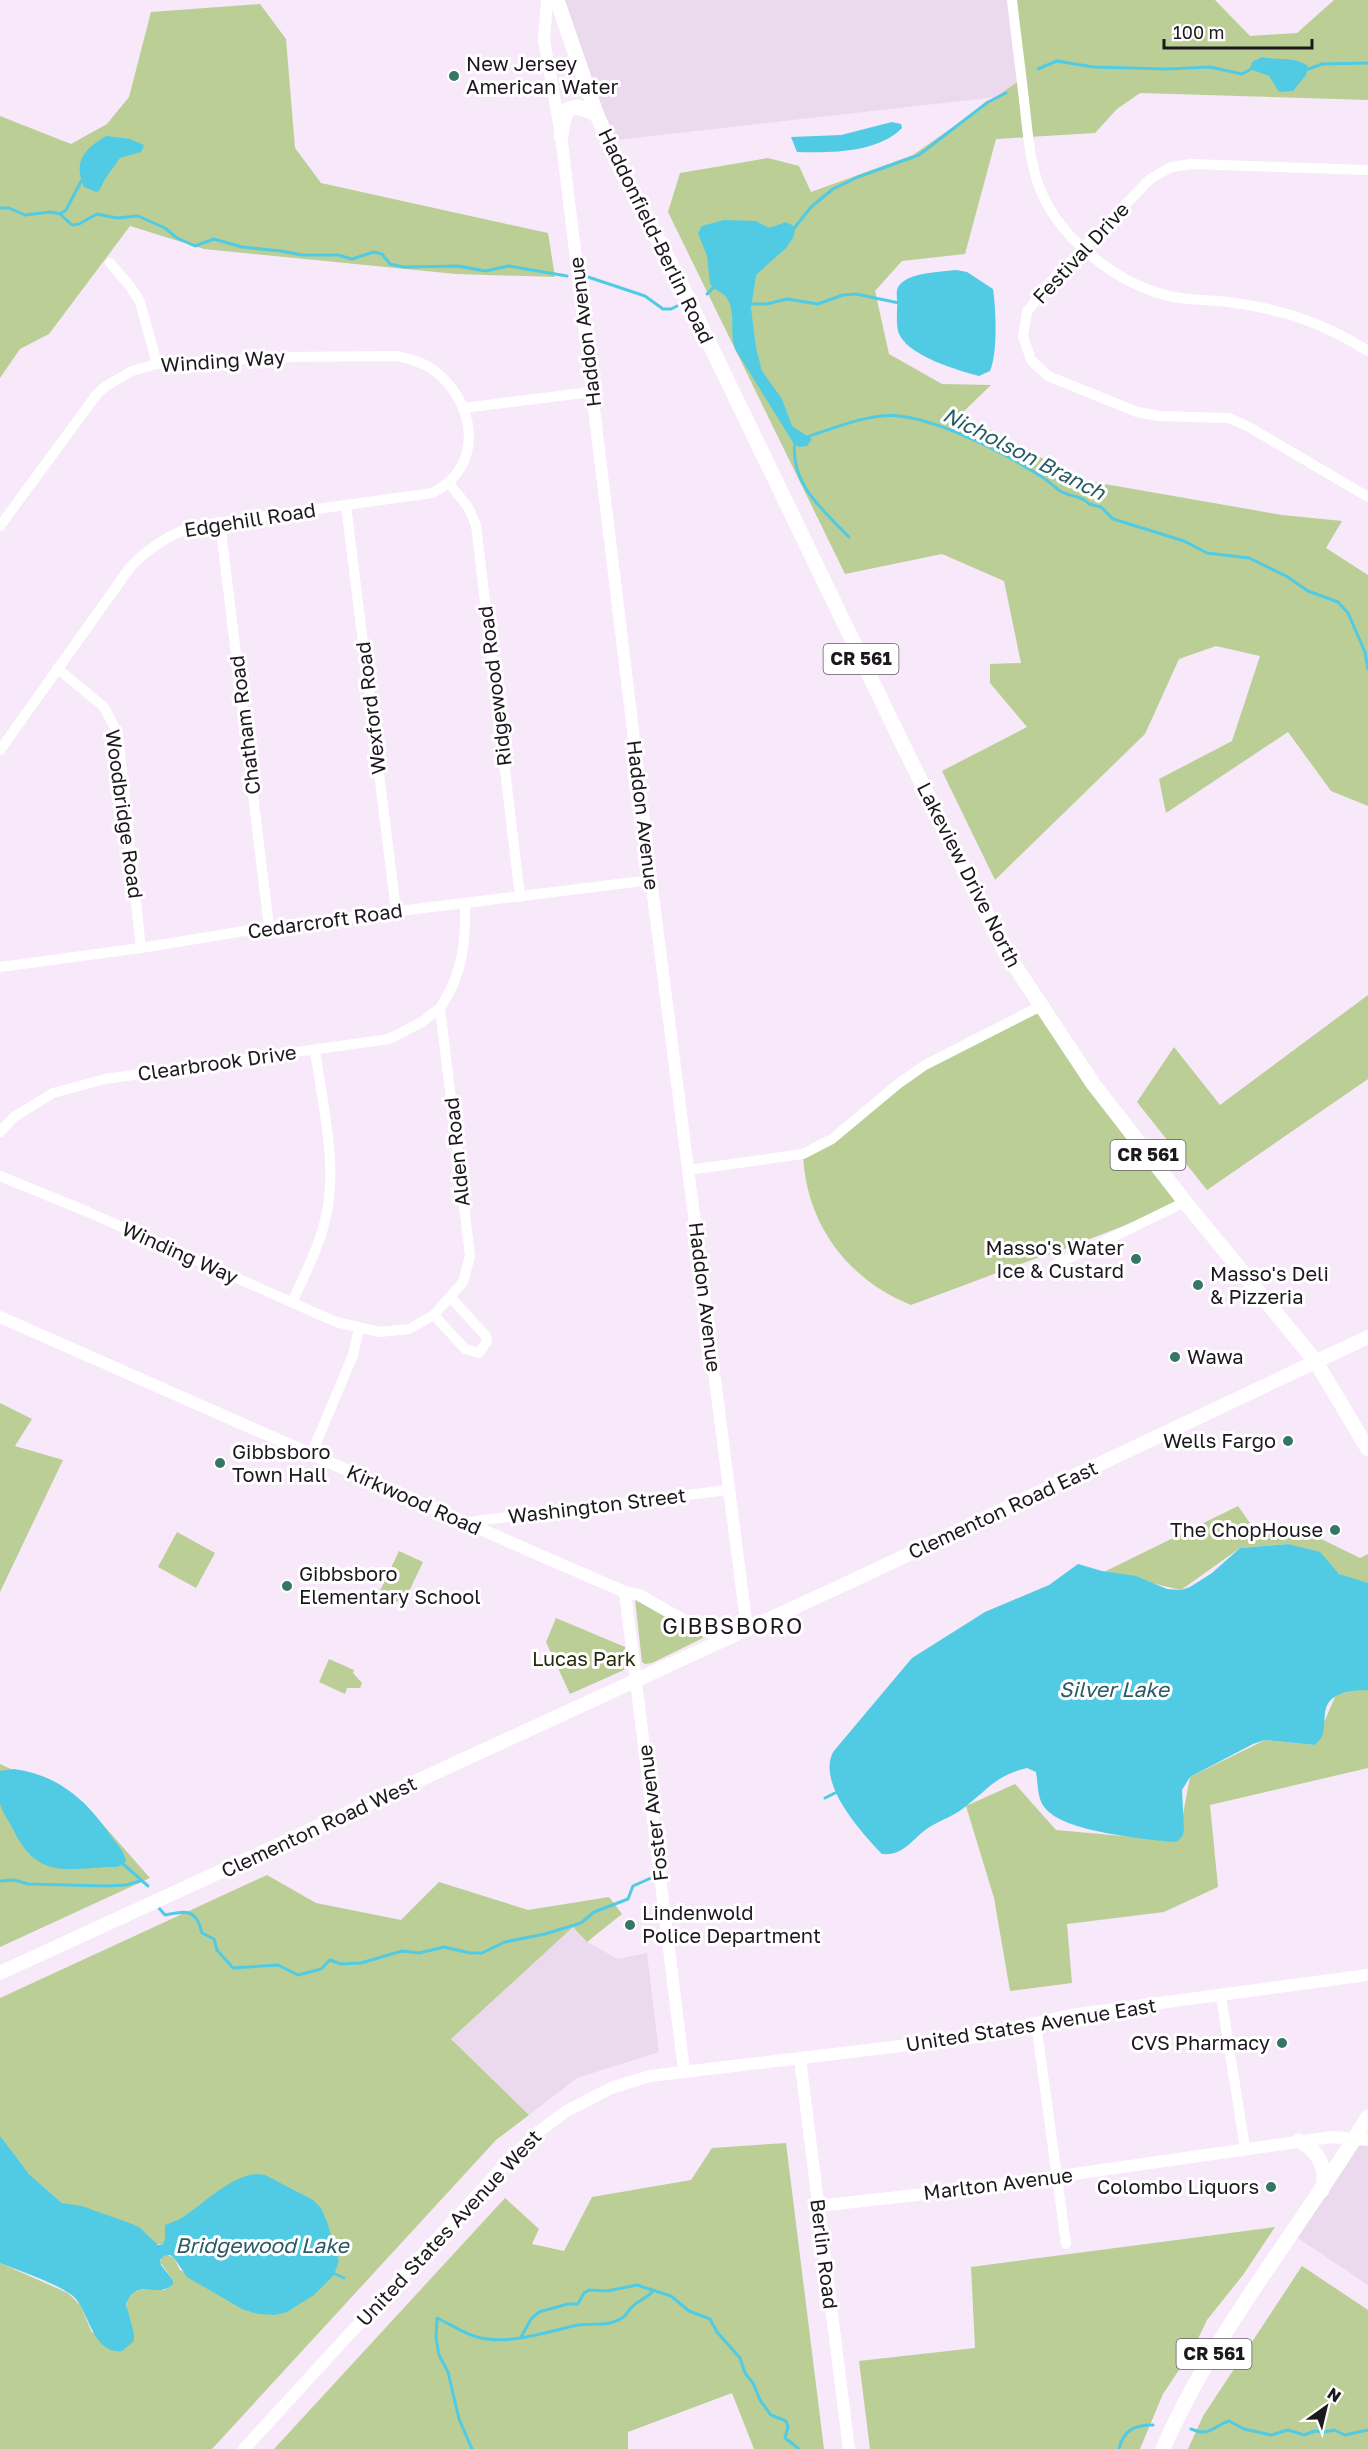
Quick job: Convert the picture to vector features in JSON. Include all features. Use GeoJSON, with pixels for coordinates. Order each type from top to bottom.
{"type":"FeatureCollection","features":[{"type":"Feature","properties":{"kind":"main road","name":"Haddonfield-Berlin Road"},"geometry":{"type":"LineString","coordinates":[[557,0],[596,113],[622,172],[722,368]]}},
{"type":"Feature","properties":{"kind":"main road"},"geometry":{"type":"LineString","coordinates":[[561,135],[568,109],[577,107],[596,113]]}},
{"type":"Feature","properties":{"kind":"main road","name":"Lakeview Drive North"},"geometry":{"type":"LineString","coordinates":[[722,368],[1003,948],[1094,1085],[1185,1202],[1316,1362]]}},
{"type":"Feature","properties":{"kind":"main road","name":"Clementon Road East"},"geometry":{"type":"LineString","coordinates":[[636,1679],[729,1638],[1368,1337]]}},
{"type":"Feature","properties":{"kind":"main road","name":"CR 561"},"geometry":{"type":"LineString","coordinates":[[1316,1362],[1368,1449]]}},
{"type":"Feature","properties":{"kind":"main road","name":"Clementon Road West"},"geometry":{"type":"LineString","coordinates":[[0,1973],[459,1763],[636,1679]]}},
{"type":"Feature","properties":{"kind":"main road","name":"CR 561"},"geometry":{"type":"LineString","coordinates":[[1163,2449],[1194,2386],[1226,2333],[1322,2190],[1361,2139],[1368,2117]]}},
{"type":"Feature","properties":{"kind":"main road"},"geometry":{"type":"LineString","coordinates":[[1299,2141],[1309,2145],[1317,2154],[1323,2170],[1322,2190]]}},
{"type":"Feature","properties":{"kind":"street","name":"Haddon Avenue"},"geometry":{"type":"LineString","coordinates":[[547,0],[544,40],[561,135],[651,880],[747,1629]]}},
{"type":"Feature","properties":{"kind":"street"},"geometry":{"type":"LineString","coordinates":[[1012,0],[1031,161],[1041,190],[1056,216],[1084,250],[1116,275],[1144,287],[1173,297],[1263,307],[1298,316],[1341,334],[1368,351]]}},
{"type":"Feature","properties":{"kind":"street","name":"Festival Drive"},"geometry":{"type":"LineString","coordinates":[[1368,170],[1191,164],[1171,167],[1150,179],[1044,289],[1027,312],[1023,336],[1031,360],[1048,376],[1137,412],[1159,416],[1229,418],[1249,427],[1368,497]]}},
{"type":"Feature","properties":{"kind":"street"},"geometry":{"type":"LineString","coordinates":[[110,263],[130,286],[140,302],[157,364]]}},
{"type":"Feature","properties":{"kind":"street","name":"Winding Way"},"geometry":{"type":"LineString","coordinates":[[0,526],[97,394],[132,371],[157,364],[284,357],[397,356],[431,368],[453,389],[464,408]]}},
{"type":"Feature","properties":{"kind":"street"},"geometry":{"type":"LineString","coordinates":[[449,483],[462,464],[468,447],[468,421],[464,408],[591,392]]}},
{"type":"Feature","properties":{"kind":"street","name":"Edgehill Road"},"geometry":{"type":"LineString","coordinates":[[0,750],[131,566],[171,534],[195,526],[220,522],[432,494],[449,483]]}},
{"type":"Feature","properties":{"kind":"street","name":"Ridgewood Road"},"geometry":{"type":"LineString","coordinates":[[449,483],[468,507],[476,525],[520,897]]}},
{"type":"Feature","properties":{"kind":"street","name":"Wexford Road"},"geometry":{"type":"LineString","coordinates":[[346,504],[396,911]]}},
{"type":"Feature","properties":{"kind":"street","name":"Chatham Road"},"geometry":{"type":"LineString","coordinates":[[220,522],[269,927]]}},
{"type":"Feature","properties":{"kind":"street","name":"Woodbridge Road"},"geometry":{"type":"LineString","coordinates":[[57,668],[104,707],[118,734],[141,948]]}},
{"type":"Feature","properties":{"kind":"street","name":"Cedarcroft Road"},"geometry":{"type":"LineString","coordinates":[[0,967],[141,948],[269,927],[651,880]]}},
{"type":"Feature","properties":{"kind":"street"},"geometry":{"type":"LineString","coordinates":[[441,1008],[455,982],[464,953],[465,903]]}},
{"type":"Feature","properties":{"kind":"street"},"geometry":{"type":"LineString","coordinates":[[689,1170],[803,1154],[832,1139],[898,1084],[925,1065],[1041,1006]]}},
{"type":"Feature","properties":{"kind":"street","name":"Clearbrook Drive"},"geometry":{"type":"LineString","coordinates":[[0,1132],[14,1117],[53,1093],[105,1079],[389,1039],[422,1022],[441,1008]]}},
{"type":"Feature","properties":{"kind":"street","name":"Alden Road"},"geometry":{"type":"LineString","coordinates":[[359,1329],[394,1332],[409,1329],[434,1315],[463,1282],[470,1256],[441,1008]]}},
{"type":"Feature","properties":{"kind":"street"},"geometry":{"type":"LineString","coordinates":[[292,1303],[320,1239],[326,1218],[331,1181],[315,1050]]}},
{"type":"Feature","properties":{"kind":"street","name":"Winding Way"},"geometry":{"type":"LineString","coordinates":[[0,1176],[88,1212],[292,1303],[359,1329]]}},
{"type":"Feature","properties":{"kind":"street"},"geometry":{"type":"LineString","coordinates":[[1055,1265],[1185,1202]]}},
{"type":"Feature","properties":{"kind":"street"},"geometry":{"type":"LineString","coordinates":[[434,1315],[465,1349],[479,1353],[487,1341],[486,1336],[451,1298]]}},
{"type":"Feature","properties":{"kind":"street","name":"Kirkwood Road"},"geometry":{"type":"LineString","coordinates":[[0,1317],[311,1455],[626,1592],[639,1595],[699,1629],[729,1638]]}},
{"type":"Feature","properties":{"kind":"street"},"geometry":{"type":"LineString","coordinates":[[311,1455],[353,1355],[359,1329]]}},
{"type":"Feature","properties":{"kind":"street","name":"Washington Street"},"geometry":{"type":"LineString","coordinates":[[466,1522],[728,1490]]}},
{"type":"Feature","properties":{"kind":"street","name":"Foster Avenue"},"geometry":{"type":"LineString","coordinates":[[626,1592],[684,2070]]}},
{"type":"Feature","properties":{"kind":"street","name":"United States Avenue East"},"geometry":{"type":"LineString","coordinates":[[800,2059],[976,2037],[1070,2014],[1368,1975]]}},
{"type":"Feature","properties":{"kind":"street"},"geometry":{"type":"LineString","coordinates":[[1221,1996],[1245,2148]]}},
{"type":"Feature","properties":{"kind":"street"},"geometry":{"type":"LineString","coordinates":[[1036,2023],[1066,2244]]}},
{"type":"Feature","properties":{"kind":"street","name":"United States Avenue West"},"geometry":{"type":"LineString","coordinates":[[244,2449],[508,2161],[537,2133],[565,2112],[611,2088],[650,2076],[684,2070],[800,2059]]}},
{"type":"Feature","properties":{"kind":"street","name":"Berlin Road"},"geometry":{"type":"LineString","coordinates":[[800,2059],[849,2449]]}},
{"type":"Feature","properties":{"kind":"street","name":"Marlton Avenue"},"geometry":{"type":"LineString","coordinates":[[818,2206],[1057,2177],[1299,2141],[1332,2137],[1361,2139]]}},
{"type":"Feature","properties":{"kind":"shaded area"},"geometry":{"type":"Polygon","coordinates":[[[557,0],[1012,0],[1023,94],[608,141],[557,0]]]}},
{"type":"Feature","properties":{"kind":"shaded area"},"geometry":{"type":"Polygon","coordinates":[[[573,1927],[587,1942],[618,1959],[647,1953],[659,2052],[577,2078],[529,2115],[451,2039],[573,1927]]]}},
{"type":"Feature","properties":{"kind":"shaded area"},"geometry":{"type":"Polygon","coordinates":[[[1355,2139],[1368,2140],[1368,2285],[1292,2234],[1355,2139]]]}},
{"type":"Feature","properties":{"kind":"green space"},"geometry":{"type":"Polygon","coordinates":[[[1015,0],[1215,0],[1250,36],[1297,33],[1334,0],[1368,0],[1368,100],[1140,93],[1117,109],[1095,133],[996,139],[965,254],[902,261],[875,291],[889,354],[942,384],[991,385],[961,414],[1082,480],[1282,515],[1342,521],[1326,548],[1368,575],[1368,806],[1331,791],[1288,732],[1166,813],[1159,779],[1232,741],[1260,656],[1216,646],[1179,659],[1145,734],[995,880],[942,771],[1027,727],[990,683],[990,664],[1021,663],[1004,581],[942,554],[845,574],[668,212],[680,173],[768,158],[799,166],[811,192],[913,155],[1023,78],[1015,0]]]}},
{"type":"Feature","properties":{"kind":"green space"},"geometry":{"type":"Polygon","coordinates":[[[260,4],[286,39],[295,148],[321,183],[548,233],[555,277],[456,274],[204,249],[130,226],[49,334],[20,349],[0,378],[0,116],[71,144],[107,124],[129,97],[151,12],[260,4]]]}},
{"type":"Feature","properties":{"kind":"green space"},"geometry":{"type":"Polygon","coordinates":[[[1368,995],[1368,1079],[1207,1190],[1137,1102],[1174,1047],[1220,1105],[1368,995]]]}},
{"type":"Feature","properties":{"kind":"green space"},"geometry":{"type":"Polygon","coordinates":[[[1041,1006],[1185,1202],[911,1305],[888,1294],[849,1264],[834,1246],[812,1203],[803,1154],[898,1084],[1041,1006]]]}},
{"type":"Feature","properties":{"kind":"green space"},"geometry":{"type":"Polygon","coordinates":[[[0,1403],[32,1419],[15,1446],[63,1460],[0,1592],[0,1403]]]}},
{"type":"Feature","properties":{"kind":"green space"},"geometry":{"type":"Polygon","coordinates":[[[1238,1506],[1252,1526],[1297,1527],[1360,1558],[1368,1554],[1368,1590],[1287,1544],[1240,1548],[1181,1590],[1104,1572],[1238,1506]]]}},
{"type":"Feature","properties":{"kind":"green space"},"geometry":{"type":"Polygon","coordinates":[[[177,1532],[215,1553],[196,1588],[158,1567],[177,1532]]]}},
{"type":"Feature","properties":{"kind":"green space"},"geometry":{"type":"Polygon","coordinates":[[[399,1551],[423,1562],[403,1604],[379,1593],[399,1551]]]}},
{"type":"Feature","properties":{"kind":"green space"},"geometry":{"type":"Polygon","coordinates":[[[635,1599],[703,1634],[703,1638],[652,1663],[645,1664],[642,1662],[635,1599]]]}},
{"type":"Feature","properties":{"kind":"green space","name":"Lucas Park"},"geometry":{"type":"Polygon","coordinates":[[[556,1618],[625,1647],[624,1670],[570,1694],[546,1642],[556,1618]]]}},
{"type":"Feature","properties":{"kind":"green space"},"geometry":{"type":"Polygon","coordinates":[[[329,1659],[354,1670],[353,1673],[362,1683],[360,1688],[347,1688],[345,1694],[319,1682],[329,1659]]]}},
{"type":"Feature","properties":{"kind":"green space"},"geometry":{"type":"Polygon","coordinates":[[[1368,1687],[1368,1768],[1210,1805],[1218,1887],[1164,1912],[1067,1924],[1072,1983],[1010,1991],[994,1898],[966,1806],[1015,1784],[1056,1830],[1178,1841],[1190,1777],[1265,1740],[1314,1745],[1336,1695],[1368,1687]]]}},
{"type":"Feature","properties":{"kind":"green space"},"geometry":{"type":"Polygon","coordinates":[[[0,1764],[83,1802],[150,1878],[0,1947],[0,1764]]]}},
{"type":"Feature","properties":{"kind":"green space"},"geometry":{"type":"Polygon","coordinates":[[[267,1875],[316,1903],[401,1920],[439,1882],[528,1910],[609,1897],[622,1914],[587,1942],[573,1927],[451,2039],[529,2115],[496,2140],[212,2449],[0,2449],[0,2263],[68,2293],[81,2306],[92,2333],[127,2309],[127,2301],[133,2292],[165,2290],[173,2280],[160,2262],[162,2257],[167,2255],[174,2258],[180,2270],[273,2315],[163,2244],[155,2244],[62,2203],[29,2174],[0,2138],[0,1998],[267,1875]]]}},
{"type":"Feature","properties":{"kind":"green space"},"geometry":{"type":"Polygon","coordinates":[[[786,2143],[824,2449],[754,2449],[732,2393],[628,2432],[628,2449],[274,2449],[505,2198],[539,2229],[532,2244],[564,2251],[592,2197],[691,2180],[712,2148],[786,2143]]]}},
{"type":"Feature","properties":{"kind":"green space"},"geometry":{"type":"Polygon","coordinates":[[[1275,2227],[1243,2275],[1207,2320],[1193,2349],[1163,2394],[1140,2449],[870,2449],[859,2361],[975,2348],[971,2267],[1275,2227]]]}},
{"type":"Feature","properties":{"kind":"green space"},"geometry":{"type":"Polygon","coordinates":[[[1302,2266],[1368,2310],[1368,2449],[1188,2449],[1203,2416],[1302,2266]]]}},
{"type":"Feature","properties":{"kind":"water"},"geometry":{"type":"Polygon","coordinates":[[[1262,57],[1303,63],[1308,66],[1306,75],[1293,91],[1279,92],[1269,76],[1250,69],[1252,62],[1262,57]]]}},
{"type":"Feature","properties":{"kind":"water"},"geometry":{"type":"Polygon","coordinates":[[[892,122],[901,124],[902,128],[880,142],[853,150],[797,152],[791,137],[841,135],[892,122]]]}},
{"type":"Feature","properties":{"kind":"water"},"geometry":{"type":"Polygon","coordinates":[[[106,136],[130,139],[144,145],[141,152],[120,158],[99,191],[96,192],[84,187],[80,163],[86,151],[106,136]]]}},
{"type":"Feature","properties":{"kind":"water"},"geometry":{"type":"Polygon","coordinates":[[[724,220],[756,221],[769,228],[786,222],[792,225],[795,231],[786,248],[756,275],[751,308],[756,348],[762,371],[782,399],[792,426],[812,439],[807,446],[799,447],[794,444],[735,349],[730,306],[726,297],[710,284],[707,256],[698,233],[702,226],[724,220]]]}},
{"type":"Feature","properties":{"kind":"water"},"geometry":{"type":"Polygon","coordinates":[[[956,270],[967,272],[993,289],[995,343],[993,363],[990,371],[979,376],[924,356],[906,344],[898,330],[897,290],[900,284],[914,276],[956,270]]]}},
{"type":"Feature","properties":{"kind":"water","name":"Silver Lake"},"geometry":{"type":"Polygon","coordinates":[[[1288,1544],[1320,1552],[1339,1574],[1368,1583],[1368,1690],[1347,1692],[1335,1697],[1328,1704],[1324,1730],[1321,1738],[1314,1745],[1265,1740],[1190,1777],[1182,1790],[1184,1828],[1183,1835],[1178,1841],[1123,1836],[1068,1823],[1055,1816],[1042,1804],[1036,1772],[1027,1768],[1007,1775],[991,1785],[961,1810],[928,1828],[902,1850],[882,1854],[853,1820],[836,1793],[830,1765],[833,1752],[912,1658],[985,1612],[1049,1585],[1078,1564],[1102,1571],[1136,1576],[1167,1589],[1181,1590],[1212,1573],[1240,1548],[1288,1544]]]}},
{"type":"Feature","properties":{"kind":"water"},"geometry":{"type":"Polygon","coordinates":[[[14,1769],[45,1777],[82,1801],[120,1847],[126,1860],[124,1864],[117,1867],[71,1869],[46,1865],[35,1859],[25,1849],[0,1804],[0,1771],[14,1769]]]}},
{"type":"Feature","properties":{"kind":"water","name":"Bridgewood Lake"},"geometry":{"type":"Polygon","coordinates":[[[0,2136],[29,2174],[62,2203],[82,2206],[139,2227],[158,2245],[163,2244],[165,2239],[165,2225],[184,2217],[234,2181],[255,2174],[265,2175],[313,2200],[321,2208],[339,2261],[334,2275],[314,2295],[287,2312],[275,2315],[258,2314],[242,2309],[187,2277],[174,2258],[170,2255],[164,2256],[160,2260],[161,2265],[173,2280],[173,2284],[161,2290],[135,2291],[130,2296],[126,2304],[134,2341],[122,2351],[113,2351],[99,2340],[81,2306],[70,2294],[52,2284],[0,2263],[0,2136]]]}},
{"type":"Feature","properties":{"kind":"waterway"},"geometry":{"type":"LineString","coordinates":[[1038,69],[1057,61],[1093,67],[1168,69],[1210,67],[1242,74],[1253,68]]}},
{"type":"Feature","properties":{"kind":"waterway"},"geometry":{"type":"LineString","coordinates":[[1306,70],[1322,64],[1368,63]]}},
{"type":"Feature","properties":{"kind":"waterway"},"geometry":{"type":"LineString","coordinates":[[791,232],[811,207],[833,189],[858,177],[919,155],[988,102],[1006,93]]}},
{"type":"Feature","properties":{"kind":"waterway"},"geometry":{"type":"LineString","coordinates":[[60,214],[66,210],[84,176]]}},
{"type":"Feature","properties":{"kind":"waterway","name":"Nicholson Branch"},"geometry":{"type":"LineString","coordinates":[[0,208],[9,208],[25,215],[50,212],[60,214],[72,225],[79,224],[97,214],[117,218],[138,216],[165,228],[177,238],[195,246],[214,239],[242,247],[302,255],[338,255],[352,259],[374,252],[382,254],[390,264],[404,267],[458,266],[485,271],[509,266],[567,276]]}},
{"type":"Feature","properties":{"kind":"waterway","name":"Nicholson Branch"},"geometry":{"type":"LineString","coordinates":[[588,277],[645,296],[663,309],[677,306]]}},
{"type":"Feature","properties":{"kind":"waterway","name":"Nicholson Branch"},"geometry":{"type":"LineString","coordinates":[[707,294],[714,287]]}},
{"type":"Feature","properties":{"kind":"waterway"},"geometry":{"type":"LineString","coordinates":[[748,304],[767,304],[787,299],[818,304],[843,295],[856,294],[899,303]]}},
{"type":"Feature","properties":{"kind":"waterway","name":"Nicholson Branch"},"geometry":{"type":"LineString","coordinates":[[807,437],[852,422],[881,416],[899,416],[920,420],[964,436],[1026,467],[1060,491],[1101,507],[1113,519],[1184,541],[1207,553],[1249,558],[1286,576],[1308,591],[1338,602],[1348,613],[1365,652],[1368,669]]}},
{"type":"Feature","properties":{"kind":"waterway"},"geometry":{"type":"LineString","coordinates":[[795,442],[797,470],[803,483],[819,506],[849,537]]}},
{"type":"Feature","properties":{"kind":"waterway"},"geometry":{"type":"LineString","coordinates":[[825,1798],[837,1792]]}},
{"type":"Feature","properties":{"kind":"waterway"},"geometry":{"type":"LineString","coordinates":[[123,1864],[148,1886]]}},
{"type":"Feature","properties":{"kind":"waterway"},"geometry":{"type":"LineString","coordinates":[[159,1908],[165,1915],[184,1912],[193,1915],[202,1933],[214,1939],[217,1950],[233,1968],[278,1965],[298,1975],[321,1969],[330,1960],[341,1964],[361,1963],[402,1951],[419,1953],[444,1947],[470,1953],[482,1953],[505,1942],[545,1934],[581,1923],[594,1912],[628,1899],[633,1886],[651,1878]]}},
{"type":"Feature","properties":{"kind":"waterway"},"geometry":{"type":"LineString","coordinates":[[0,1881],[107,1886],[126,1885],[140,1881]]}},
{"type":"Feature","properties":{"kind":"waterway"},"geometry":{"type":"LineString","coordinates":[[333,2273],[344,2278]]}},
{"type":"Feature","properties":{"kind":"waterway"},"geometry":{"type":"LineString","coordinates":[[521,2337],[531,2319],[539,2312],[568,2304],[578,2304],[584,2293],[589,2290],[607,2291],[637,2285],[671,2296],[689,2311],[710,2319],[717,2332],[740,2358],[745,2373],[771,2415],[786,2421],[788,2427],[785,2438],[799,2449]]}},
{"type":"Feature","properties":{"kind":"waterway"},"geometry":{"type":"LineString","coordinates":[[472,2449],[459,2419],[448,2372],[439,2355],[436,2338],[437,2318],[480,2338],[508,2340],[579,2325],[616,2321],[653,2291]]}},
{"type":"Feature","properties":{"kind":"waterway"},"geometry":{"type":"LineString","coordinates":[[1191,2429],[1207,2432],[1229,2421],[1244,2429],[1271,2435],[1288,2430],[1304,2435],[1315,2431],[1334,2430],[1345,2435],[1368,2430]]}},
{"type":"Feature","properties":{"kind":"waterway"},"geometry":{"type":"LineString","coordinates":[[1119,2449],[1123,2437],[1131,2430],[1153,2425]]}},
{"type":"Feature","properties":{"kind":"place","name":"New Jersey American Water"},"geometry":{"type":"Point","coordinates":[454,76]}},
{"type":"Feature","properties":{"kind":"place","name":"Masso's Water Ice & Custard"},"geometry":{"type":"Point","coordinates":[1136,1259]}},
{"type":"Feature","properties":{"kind":"place","name":"Masso's Deli & Pizzeria"},"geometry":{"type":"Point","coordinates":[1198,1285]}},
{"type":"Feature","properties":{"kind":"place","name":"Wawa"},"geometry":{"type":"Point","coordinates":[1175,1357]}},
{"type":"Feature","properties":{"kind":"place","name":"Wells Fargo"},"geometry":{"type":"Point","coordinates":[1288,1441]}},
{"type":"Feature","properties":{"kind":"place","name":"Gibbsboro Town Hall"},"geometry":{"type":"Point","coordinates":[220,1463]}},
{"type":"Feature","properties":{"kind":"place","name":"The ChopHouse"},"geometry":{"type":"Point","coordinates":[1335,1530]}},
{"type":"Feature","properties":{"kind":"place","name":"Gibbsboro Elementary School"},"geometry":{"type":"Point","coordinates":[287,1586]}},
{"type":"Feature","properties":{"kind":"place","name":"Lindenwold Police Department"},"geometry":{"type":"Point","coordinates":[630,1925]}},
{"type":"Feature","properties":{"kind":"place","name":"CVS Pharmacy"},"geometry":{"type":"Point","coordinates":[1282,2043]}},
{"type":"Feature","properties":{"kind":"place","name":"Colombo Liquors"},"geometry":{"type":"Point","coordinates":[1271,2187]}},
{"type":"Feature","properties":{"kind":"district","name":"GIBBSBORO"},"geometry":{"type":"Point","coordinates":[733,1626]}}]}
